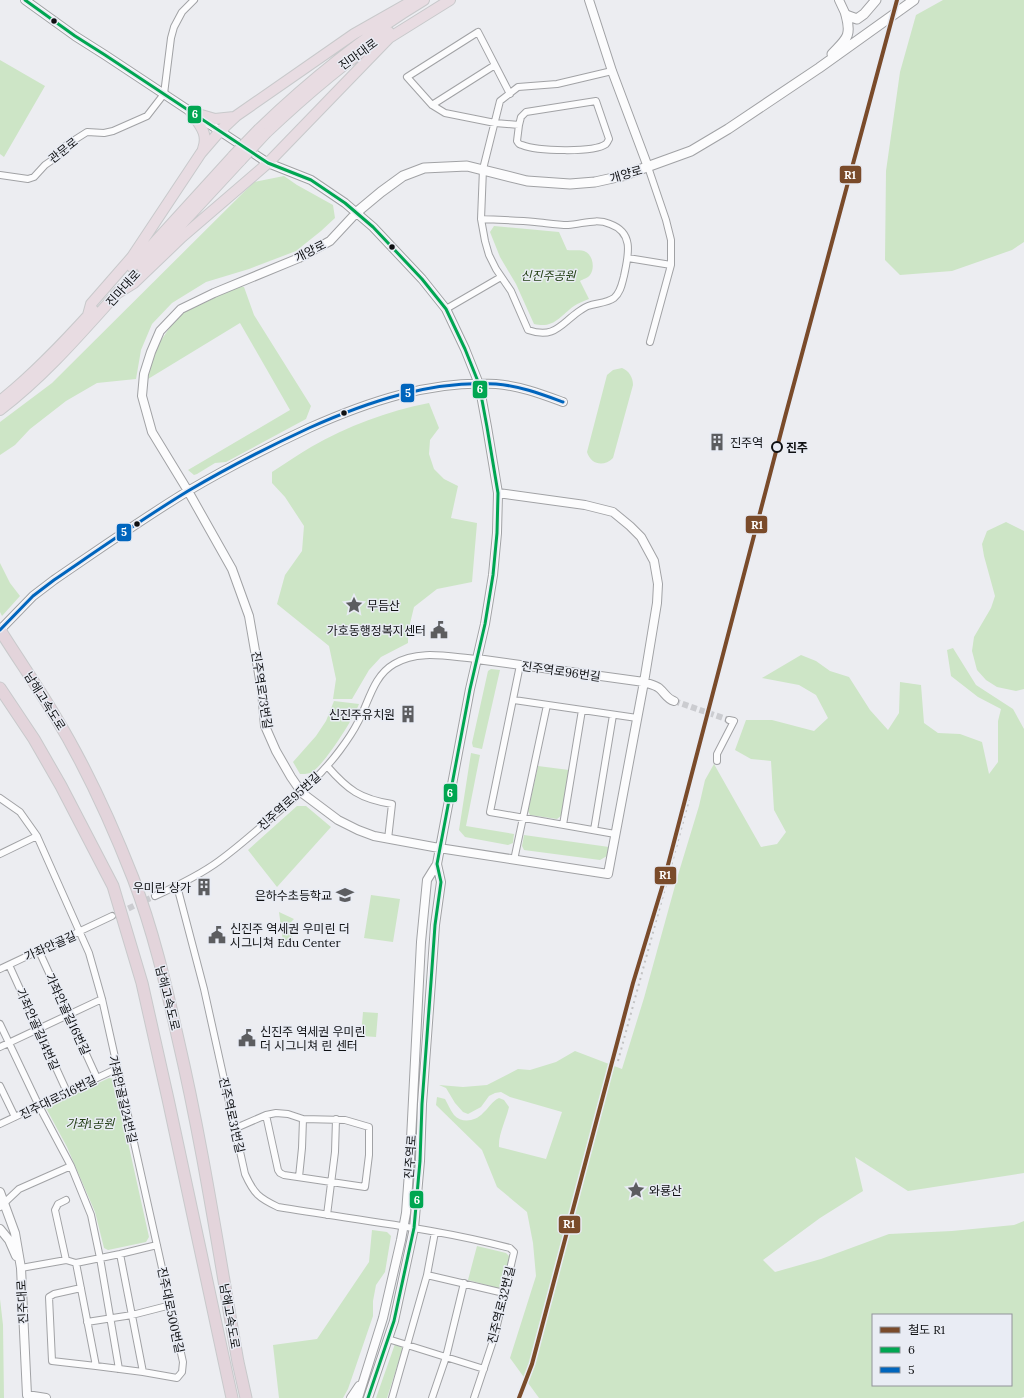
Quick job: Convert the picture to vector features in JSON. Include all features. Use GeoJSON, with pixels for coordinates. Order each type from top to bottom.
{"type":"FeatureCollection","features":[{"type":"Feature","properties":{"kind":"highway"},"geometry":{"type":"LineString","coordinates":[[88,315],[91,304],[132,257],[201,153],[220,131],[236,116],[354,34],[414,0]]}},
{"type":"Feature","properties":{"kind":"highway","name":"진마대로"},"geometry":{"type":"LineString","coordinates":[[262,131],[320,73],[358,43],[424,0]]}},
{"type":"Feature","properties":{"kind":"highway","name":"진마대로"},"geometry":{"type":"LineString","coordinates":[[262,131],[363,49],[438,0]]}},
{"type":"Feature","properties":{"kind":"highway"},"geometry":{"type":"LineString","coordinates":[[118,293],[134,283],[182,237],[268,163],[389,38],[450,0]]}},
{"type":"Feature","properties":{"kind":"highway"},"geometry":{"type":"LineString","coordinates":[[191,112],[220,120],[236,116]]}},
{"type":"Feature","properties":{"kind":"highway"},"geometry":{"type":"LineString","coordinates":[[191,112],[204,132],[206,138],[206,142],[201,153]]}},
{"type":"Feature","properties":{"kind":"highway"},"geometry":{"type":"LineString","coordinates":[[237,158],[262,131]]}},
{"type":"Feature","properties":{"kind":"highway","name":"진마대로"},"geometry":{"type":"LineString","coordinates":[[0,410],[30,385],[61,355],[237,158]]}},
{"type":"Feature","properties":{"kind":"highway","name":"진마대로"},"geometry":{"type":"LineString","coordinates":[[0,401],[51,355],[237,158]]}},
{"type":"Feature","properties":{"kind":"highway","name":"남해고속도로"},"geometry":{"type":"LineString","coordinates":[[0,630],[54,714],[78,755],[105,812],[133,878],[148,924],[165,980],[192,1100],[246,1398]]}},
{"type":"Feature","properties":{"kind":"highway","name":"남해고속도로"},"geometry":{"type":"LineString","coordinates":[[0,688],[34,739],[61,786],[113,886],[142,983],[232,1398]]}},
{"type":"Feature","properties":{"kind":"main road"},"geometry":{"type":"LineString","coordinates":[[819,68],[876,0]]}},
{"type":"Feature","properties":{"kind":"main road","name":"개양로"},"geometry":{"type":"LineString","coordinates":[[357,212],[380,192],[403,176],[424,168],[457,166],[483,169],[501,176],[527,181],[570,184],[595,182],[648,168],[691,151],[819,68],[914,0]]}},
{"type":"Feature","properties":{"kind":"main road"},"geometry":{"type":"LineString","coordinates":[[846,15],[858,19],[864,14]]}},
{"type":"Feature","properties":{"kind":"main road"},"geometry":{"type":"LineString","coordinates":[[846,15],[849,27],[848,35]]}},
{"type":"Feature","properties":{"kind":"street","name":"진주역로"},"geometry":{"type":"LineString","coordinates":[[24,0],[75,36],[268,163],[320,185],[357,212],[386,240],[422,279],[446,309],[465,349],[479,384],[488,427],[498,493],[497,533],[493,575],[437,864],[441,882],[435,925],[422,1104],[420,1161],[414,1228],[394,1321],[368,1398]]}},
{"type":"Feature","properties":{"kind":"street"},"geometry":{"type":"LineString","coordinates":[[164,94],[171,38],[174,27],[182,12],[194,0]]}},
{"type":"Feature","properties":{"kind":"street"},"geometry":{"type":"LineString","coordinates":[[589,0],[612,71],[648,168]]}},
{"type":"Feature","properties":{"kind":"street"},"geometry":{"type":"LineString","coordinates":[[839,0],[846,15]]}},
{"type":"Feature","properties":{"kind":"street"},"geometry":{"type":"LineString","coordinates":[[510,94],[478,32],[407,78],[432,105],[445,113],[495,123],[519,125]]}},
{"type":"Feature","properties":{"kind":"street"},"geometry":{"type":"LineString","coordinates":[[432,105],[495,65]]}},
{"type":"Feature","properties":{"kind":"street"},"geometry":{"type":"LineString","coordinates":[[481,219],[570,225],[593,221],[607,222],[617,227],[624,233],[628,241],[628,258],[620,290],[614,298],[598,304],[587,306],[560,328],[550,332],[528,330],[511,291],[501,277],[489,255],[481,219],[483,169],[500,101],[518,87],[557,84],[612,71]]}},
{"type":"Feature","properties":{"kind":"street","name":"관문로"},"geometry":{"type":"LineString","coordinates":[[0,175],[28,179],[34,178],[45,165],[58,156],[65,146],[87,132],[104,133],[113,131],[147,116],[164,94]]}},
{"type":"Feature","properties":{"kind":"street"},"geometry":{"type":"LineString","coordinates":[[596,101],[609,139],[606,144],[584,150],[552,150],[521,145],[517,141],[519,125],[526,112],[596,101]]}},
{"type":"Feature","properties":{"kind":"street","name":"개양로"},"geometry":{"type":"LineString","coordinates":[[648,168],[666,220],[671,240],[671,265],[650,342]]}},
{"type":"Feature","properties":{"kind":"street","name":"개양로"},"geometry":{"type":"LineString","coordinates":[[188,491],[152,432],[142,396],[144,374],[160,331],[181,309],[214,293],[299,258],[330,241],[357,212]]}},
{"type":"Feature","properties":{"kind":"street"},"geometry":{"type":"LineString","coordinates":[[628,258],[671,265]]}},
{"type":"Feature","properties":{"kind":"street"},"geometry":{"type":"LineString","coordinates":[[446,309],[501,277]]}},
{"type":"Feature","properties":{"kind":"street"},"geometry":{"type":"LineString","coordinates":[[0,630],[33,596],[54,580],[188,491],[289,437],[363,406],[384,399],[430,389],[479,384],[503,385],[525,389],[563,402]]}},
{"type":"Feature","properties":{"kind":"street","name":"진주역로73번길"},"geometry":{"type":"LineString","coordinates":[[188,491],[232,569],[249,616],[262,691],[266,726],[276,751],[302,793],[338,820],[358,830],[388,839],[608,874],[615,834]]}},
{"type":"Feature","properties":{"kind":"street"},"geometry":{"type":"LineString","coordinates":[[498,493],[585,505],[613,512],[641,537],[654,561],[658,584],[657,603],[644,682],[615,834],[490,812],[520,665]]}},
{"type":"Feature","properties":{"kind":"street","name":"진주역로95번길"},"geometry":{"type":"LineString","coordinates":[[155,896],[177,886],[218,862],[302,793],[341,749],[357,723],[376,681],[383,671],[403,659],[416,655],[477,659]]}},
{"type":"Feature","properties":{"kind":"street","name":"진주역로96번길"},"geometry":{"type":"LineString","coordinates":[[477,659],[644,682],[660,689],[667,697],[674,701]]}},
{"type":"Feature","properties":{"kind":"street"},"geometry":{"type":"LineString","coordinates":[[514,700],[637,718]]}},
{"type":"Feature","properties":{"kind":"street"},"geometry":{"type":"LineString","coordinates":[[514,860],[547,705]]}},
{"type":"Feature","properties":{"kind":"street"},"geometry":{"type":"LineString","coordinates":[[563,825],[582,710]]}},
{"type":"Feature","properties":{"kind":"street"},"geometry":{"type":"LineString","coordinates":[[594,830],[613,715]]}},
{"type":"Feature","properties":{"kind":"street"},"geometry":{"type":"LineString","coordinates":[[717,761],[717,754],[734,721],[729,720]]}},
{"type":"Feature","properties":{"kind":"street"},"geometry":{"type":"LineString","coordinates":[[327,766],[342,783],[358,794],[374,801],[392,804],[388,839]]}},
{"type":"Feature","properties":{"kind":"street"},"geometry":{"type":"LineString","coordinates":[[0,798],[20,812],[37,836],[79,932],[112,916]]}},
{"type":"Feature","properties":{"kind":"street"},"geometry":{"type":"LineString","coordinates":[[0,853],[37,836]]}},
{"type":"Feature","properties":{"kind":"street","name":"진주역로"},"geometry":{"type":"LineString","coordinates":[[358,1398],[366,1377],[383,1318],[404,1226],[410,1160],[421,942],[427,880],[437,864]]}},
{"type":"Feature","properties":{"kind":"street","name":"진주역로31번길"},"geometry":{"type":"LineString","coordinates":[[177,886],[204,989],[245,1174],[251,1189],[264,1200],[278,1207],[404,1226]]}},
{"type":"Feature","properties":{"kind":"street","name":"가좌안골길"},"geometry":{"type":"LineString","coordinates":[[0,969],[79,932],[89,953]]}},
{"type":"Feature","properties":{"kind":"street","name":"가좌안골길16번길"},"geometry":{"type":"LineString","coordinates":[[39,951],[97,1078]]}},
{"type":"Feature","properties":{"kind":"street","name":"가좌안골길24번길"},"geometry":{"type":"LineString","coordinates":[[89,953],[102,999],[116,1069],[157,1245]]}},
{"type":"Feature","properties":{"kind":"street","name":"가좌안골길14번길"},"geometry":{"type":"LineString","coordinates":[[9,964],[67,1092]]}},
{"type":"Feature","properties":{"kind":"street"},"geometry":{"type":"LineString","coordinates":[[0,1046],[102,999]]}},
{"type":"Feature","properties":{"kind":"street"},"geometry":{"type":"LineString","coordinates":[[0,1024],[39,1106],[71,1166],[91,1215],[119,1369]]}},
{"type":"Feature","properties":{"kind":"street","name":"진주대로516번길"},"geometry":{"type":"LineString","coordinates":[[0,1124],[116,1069]]}},
{"type":"Feature","properties":{"kind":"street"},"geometry":{"type":"LineString","coordinates":[[0,1086],[15,1117]]}},
{"type":"Feature","properties":{"kind":"street"},"geometry":{"type":"LineString","coordinates":[[236,1128],[266,1115],[276,1112],[303,1119],[336,1119],[369,1127],[369,1155],[365,1187],[284,1175],[280,1173],[278,1170],[266,1115]]}},
{"type":"Feature","properties":{"kind":"street"},"geometry":{"type":"LineString","coordinates":[[299,1177],[303,1119]]}},
{"type":"Feature","properties":{"kind":"street"},"geometry":{"type":"LineString","coordinates":[[327,1215],[335,1152],[336,1119]]}},
{"type":"Feature","properties":{"kind":"street"},"geometry":{"type":"LineString","coordinates":[[2,1205],[19,1189],[71,1166]]}},
{"type":"Feature","properties":{"kind":"street","name":"진주대로"},"geometry":{"type":"LineString","coordinates":[[0,1192],[2,1205],[15,1233],[21,1268],[27,1397],[46,1398]]}},
{"type":"Feature","properties":{"kind":"street"},"geometry":{"type":"LineString","coordinates":[[66,1200],[58,1204],[55,1210],[66,1260]]}},
{"type":"Feature","properties":{"kind":"street","name":"진주역로32번길"},"geometry":{"type":"LineString","coordinates":[[404,1226],[472,1238],[510,1248],[514,1252],[494,1338],[474,1398]]}},
{"type":"Feature","properties":{"kind":"street"},"geometry":{"type":"LineString","coordinates":[[0,1229],[9,1240],[21,1268],[66,1260],[76,1263],[157,1245]]}},
{"type":"Feature","properties":{"kind":"street"},"geometry":{"type":"LineString","coordinates":[[392,1398],[427,1275],[435,1232]]}},
{"type":"Feature","properties":{"kind":"street","name":"진주대로500번길"},"geometry":{"type":"LineString","coordinates":[[81,1288],[54,1294],[49,1297],[52,1361],[142,1372],[177,1378],[182,1372],[183,1362],[157,1245]]}},
{"type":"Feature","properties":{"kind":"street"},"geometry":{"type":"LineString","coordinates":[[120,1254],[142,1372]]}},
{"type":"Feature","properties":{"kind":"street"},"geometry":{"type":"LineString","coordinates":[[76,1263],[96,1366]]}},
{"type":"Feature","properties":{"kind":"street"},"geometry":{"type":"LineString","coordinates":[[427,1275],[504,1293]]}},
{"type":"Feature","properties":{"kind":"street"},"geometry":{"type":"LineString","coordinates":[[432,1398],[446,1357],[464,1283]]}},
{"type":"Feature","properties":{"kind":"street"},"geometry":{"type":"LineString","coordinates":[[87,1322],[132,1315],[171,1305]]}},
{"type":"Feature","properties":{"kind":"street"},"geometry":{"type":"LineString","coordinates":[[388,1339],[484,1369]]}},
{"type":"Feature","properties":{"kind":"street"},"geometry":{"type":"LineString","coordinates":[[351,1398],[366,1377]]}},
{"type":"Feature","properties":{"kind":"green space"},"geometry":{"type":"Polygon","coordinates":[[[943,0],[1024,0],[1024,242],[1012,250],[952,271],[900,275],[885,260],[886,171],[900,72],[916,15],[943,0]]]}},
{"type":"Feature","properties":{"kind":"green space"},"geometry":{"type":"Polygon","coordinates":[[[0,60],[45,86],[4,157],[0,154],[0,60]]]}},
{"type":"Feature","properties":{"kind":"green space"},"geometry":{"type":"Polygon","coordinates":[[[284,176],[333,205],[335,218],[296,251],[249,269],[206,282],[172,303],[152,324],[141,350],[136,379],[97,383],[66,401],[30,429],[15,445],[0,455],[0,422],[52,383],[254,182],[284,176]]]}},
{"type":"Feature","properties":{"kind":"green space","name":"신진주공원"},"geometry":{"type":"Polygon","coordinates":[[[494,226],[559,232],[567,250],[586,252],[592,259],[592,272],[587,278],[580,281],[589,299],[576,305],[552,323],[547,325],[534,324],[516,284],[500,257],[490,232],[494,226]]]}},
{"type":"Feature","properties":{"kind":"green space"},"geometry":{"type":"Polygon","coordinates":[[[240,286],[244,287],[254,315],[311,406],[306,419],[226,462],[215,463],[194,475],[188,470],[290,410],[240,323],[148,379],[151,363],[160,342],[172,324],[182,313],[240,286]]]}},
{"type":"Feature","properties":{"kind":"green space"},"geometry":{"type":"Polygon","coordinates":[[[622,368],[630,375],[633,385],[613,458],[606,463],[598,463],[591,460],[587,452],[607,375],[613,370],[622,368]]]}},
{"type":"Feature","properties":{"kind":"green space"},"geometry":{"type":"Polygon","coordinates":[[[429,403],[439,428],[430,440],[429,454],[434,469],[444,479],[458,486],[451,518],[477,523],[472,582],[437,589],[414,607],[408,632],[408,643],[381,657],[369,670],[352,699],[333,699],[336,679],[329,646],[277,604],[285,575],[302,551],[304,526],[285,497],[272,483],[272,472],[311,447],[339,432],[398,410],[429,403]]]}},
{"type":"Feature","properties":{"kind":"green space"},"geometry":{"type":"Polygon","coordinates":[[[1006,522],[1024,531],[1024,689],[1016,691],[997,687],[986,680],[977,670],[972,651],[974,637],[991,608],[995,596],[982,544],[987,531],[1006,522]]]}},
{"type":"Feature","properties":{"kind":"green space"},"geometry":{"type":"Polygon","coordinates":[[[0,563],[10,583],[20,596],[2,616],[0,612],[0,563]]]}},
{"type":"Feature","properties":{"kind":"green space"},"geometry":{"type":"Polygon","coordinates":[[[953,648],[976,685],[1013,709],[1024,729],[1024,1173],[908,1191],[855,1157],[863,1191],[820,1218],[763,1260],[775,1272],[821,1259],[889,1234],[952,1231],[1014,1225],[1024,1221],[1024,1397],[539,1398],[510,1358],[536,1276],[533,1243],[527,1212],[497,1187],[482,1150],[436,1105],[437,1097],[445,1099],[451,1111],[457,1118],[461,1120],[473,1120],[480,1116],[497,1099],[499,1098],[504,1100],[509,1107],[501,1132],[499,1147],[546,1159],[562,1112],[510,1097],[501,1092],[489,1096],[481,1107],[468,1114],[463,1112],[455,1103],[446,1088],[439,1085],[463,1087],[487,1085],[518,1069],[530,1070],[556,1062],[575,1051],[622,1069],[644,998],[699,806],[705,780],[714,764],[761,847],[777,844],[786,832],[774,810],[771,761],[751,759],[735,750],[746,720],[772,720],[814,731],[828,718],[816,695],[799,685],[762,678],[801,655],[816,661],[830,671],[849,677],[870,710],[888,730],[899,713],[900,682],[921,685],[924,723],[938,733],[960,734],[982,742],[989,774],[998,762],[998,721],[1001,709],[978,697],[951,676],[947,650],[953,648]]]}},
{"type":"Feature","properties":{"kind":"green space"},"geometry":{"type":"Polygon","coordinates":[[[491,669],[500,670],[482,749],[473,747],[472,743],[488,671],[491,669]]]}},
{"type":"Feature","properties":{"kind":"green space"},"geometry":{"type":"Polygon","coordinates":[[[334,701],[359,704],[344,731],[322,762],[310,773],[300,774],[293,762],[316,736],[326,721],[334,701]]]}},
{"type":"Feature","properties":{"kind":"green space"},"geometry":{"type":"Polygon","coordinates":[[[471,753],[480,755],[466,826],[514,834],[513,843],[508,845],[465,837],[459,830],[471,753]]]}},
{"type":"Feature","properties":{"kind":"green space"},"geometry":{"type":"Polygon","coordinates":[[[538,766],[569,770],[562,815],[557,819],[530,815],[528,811],[538,766]]]}},
{"type":"Feature","properties":{"kind":"green space"},"geometry":{"type":"Polygon","coordinates":[[[297,806],[306,806],[331,827],[277,887],[248,850],[297,806]]]}},
{"type":"Feature","properties":{"kind":"green space"},"geometry":{"type":"Polygon","coordinates":[[[524,835],[609,847],[607,856],[600,860],[524,850],[522,846],[524,835]]]}},
{"type":"Feature","properties":{"kind":"green space"},"geometry":{"type":"Polygon","coordinates":[[[371,895],[400,899],[393,942],[364,938],[371,895]]]}},
{"type":"Feature","properties":{"kind":"green space"},"geometry":{"type":"Polygon","coordinates":[[[279,912],[294,919],[288,925],[293,940],[283,941],[279,912]]]}},
{"type":"Feature","properties":{"kind":"green space"},"geometry":{"type":"Polygon","coordinates":[[[363,1012],[378,1013],[376,1037],[361,1036],[363,1012]]]}},
{"type":"Feature","properties":{"kind":"green space","name":"가좌1공원"},"geometry":{"type":"Polygon","coordinates":[[[109,1078],[114,1079],[149,1237],[146,1242],[108,1250],[104,1248],[95,1212],[67,1147],[46,1108],[109,1078]]]}},
{"type":"Feature","properties":{"kind":"green space"},"geometry":{"type":"Polygon","coordinates":[[[372,1230],[387,1232],[391,1236],[385,1272],[376,1285],[373,1301],[373,1316],[348,1389],[343,1398],[279,1398],[273,1345],[317,1339],[369,1262],[372,1230]]]}},
{"type":"Feature","properties":{"kind":"green space"},"geometry":{"type":"Polygon","coordinates":[[[477,1246],[506,1253],[510,1257],[503,1285],[498,1288],[468,1280],[477,1246]]]}},
{"type":"Feature","properties":{"kind":"green space"},"geometry":{"type":"Polygon","coordinates":[[[0,1299],[3,1325],[4,1398],[0,1398],[0,1299]]]}},
{"type":"Feature","properties":{"kind":"green space"},"geometry":{"type":"Polygon","coordinates":[[[395,1344],[403,1348],[387,1398],[376,1398],[395,1344]]]}},
{"type":"Feature","properties":{"kind":"tunnel"},"geometry":{"type":"LineString","coordinates":[[674,701],[729,720]]}},
{"type":"Feature","properties":{"kind":"tunnel"},"geometry":{"type":"LineString","coordinates":[[112,916],[155,896]]}},
{"type":"Feature","properties":{"kind":"railway"},"geometry":{"type":"LineString","coordinates":[[618,1061],[689,800]]}},
{"type":"Feature","properties":{"kind":"rail line","name":"R1"},"geometry":{"type":"LineString","coordinates":[[519,1398],[532,1364],[633,983],[663,884],[785,417],[897,0]]}},
{"type":"Feature","properties":{"kind":"transit line","name":"6"},"geometry":{"type":"LineString","coordinates":[[25,0],[75,36],[268,163],[311,180],[345,203],[373,227],[422,279],[446,309],[465,349],[479,384],[498,493],[497,533],[493,575],[485,624],[470,689],[437,864],[441,882],[435,925],[422,1104],[420,1161],[414,1228],[394,1321],[368,1398]]}},
{"type":"Feature","properties":{"kind":"transit line","name":"5"},"geometry":{"type":"LineString","coordinates":[[0,630],[33,596],[54,580],[171,502],[203,482],[248,458],[331,418],[377,402],[424,389],[472,384],[496,384],[514,387],[563,402]]}},
{"type":"Feature","properties":{"kind":"place","name":"진주역"},"geometry":{"type":"Point","coordinates":[717,442]}},
{"type":"Feature","properties":{"kind":"place","name":"진주"},"geometry":{"type":"Point","coordinates":[777,447]}},
{"type":"Feature","properties":{"kind":"place","name":"무듬산"},"geometry":{"type":"Point","coordinates":[354,605]}},
{"type":"Feature","properties":{"kind":"place","name":"가호동행정복지센터"},"geometry":{"type":"Point","coordinates":[439,630]}},
{"type":"Feature","properties":{"kind":"place","name":"신진주유치원"},"geometry":{"type":"Point","coordinates":[408,714]}},
{"type":"Feature","properties":{"kind":"place","name":"우미린 상가"},"geometry":{"type":"Point","coordinates":[204,887]}},
{"type":"Feature","properties":{"kind":"place","name":"은하수초등학교"},"geometry":{"type":"Point","coordinates":[345,895]}},
{"type":"Feature","properties":{"kind":"place","name":"신진주 역세권 우미린 더 시그니쳐 Edu Center"},"geometry":{"type":"Point","coordinates":[217,935]}},
{"type":"Feature","properties":{"kind":"place","name":"신진주 역세권 우미린 더 시그니쳐 린 센터"},"geometry":{"type":"Point","coordinates":[247,1038]}},
{"type":"Feature","properties":{"kind":"place","name":"와룡산"},"geometry":{"type":"Point","coordinates":[636,1190]}}]}
